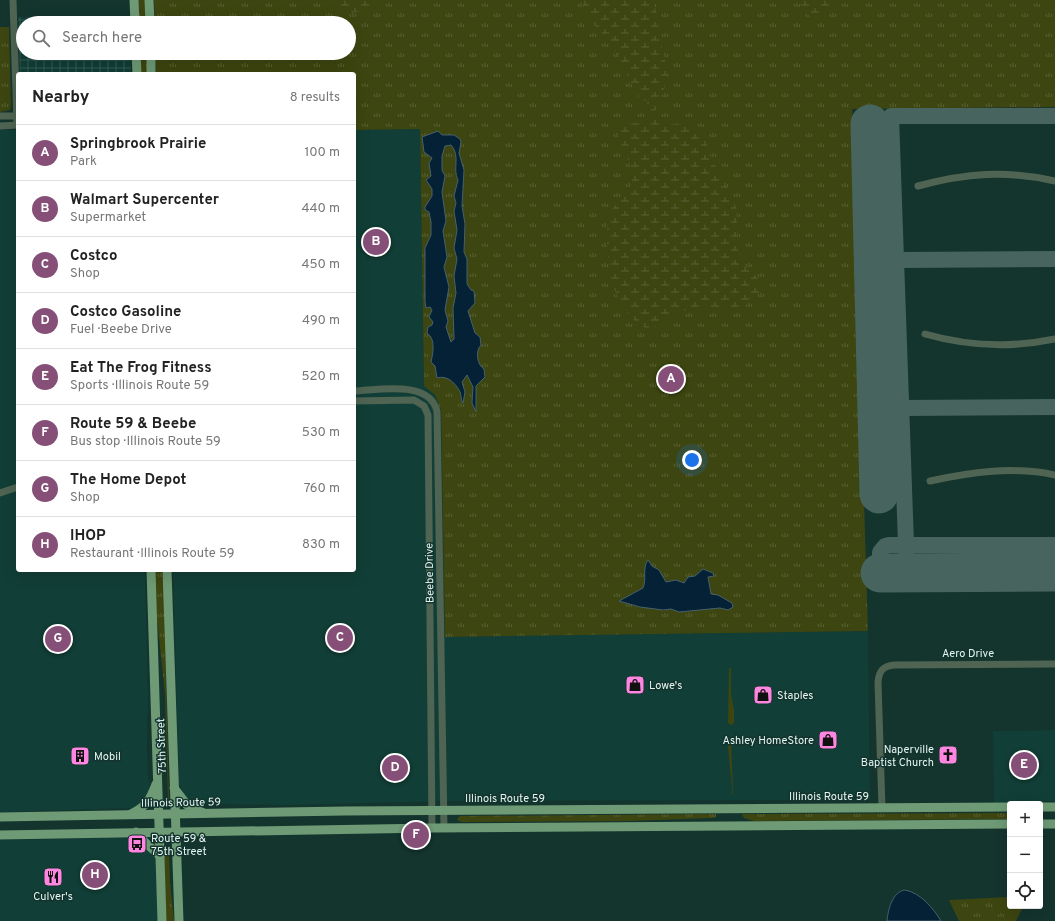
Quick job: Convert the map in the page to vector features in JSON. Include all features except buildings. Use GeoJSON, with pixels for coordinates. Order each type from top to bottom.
{"type":"FeatureCollection","features":[{"type":"Feature","properties":{"kind":"main road"},"geometry":{"type":"LineString","coordinates":[[134,0],[135,16]]}},
{"type":"Feature","properties":{"kind":"main road"},"geometry":{"type":"LineString","coordinates":[[149,0],[150,16]]}},
{"type":"Feature","properties":{"kind":"main road"},"geometry":{"type":"LineString","coordinates":[[136,60],[137,72]]}},
{"type":"Feature","properties":{"kind":"main road"},"geometry":{"type":"LineString","coordinates":[[151,60],[151,72]]}},
{"type":"Feature","properties":{"kind":"main road","name":"75th Street"},"geometry":{"type":"LineString","coordinates":[[151,572],[162,921]]}},
{"type":"Feature","properties":{"kind":"main road","name":"75th Street"},"geometry":{"type":"LineString","coordinates":[[167,572],[179,921]]}},
{"type":"Feature","properties":{"kind":"main road"},"geometry":{"type":"LineString","coordinates":[[128,815],[141,809],[149,801],[158,779]]}},
{"type":"Feature","properties":{"kind":"main road"},"geometry":{"type":"LineString","coordinates":[[174,788],[187,804],[206,814]]}},
{"type":"Feature","properties":{"kind":"main road","name":"Illinois Route 59"},"geometry":{"type":"LineString","coordinates":[[0,817],[432,811],[1007,807]]}},
{"type":"Feature","properties":{"kind":"main road"},"geometry":{"type":"LineString","coordinates":[[1043,807],[1055,807]]}},
{"type":"Feature","properties":{"kind":"main road"},"geometry":{"type":"LineString","coordinates":[[0,835],[432,828],[1007,824]]}},
{"type":"Feature","properties":{"kind":"main road"},"geometry":{"type":"LineString","coordinates":[[1043,824],[1055,824]]}},
{"type":"Feature","properties":{"kind":"main road"},"geometry":{"type":"LineString","coordinates":[[136,832],[142,840],[150,845],[160,856]]}},
{"type":"Feature","properties":{"kind":"street"},"geometry":{"type":"LineString","coordinates":[[13,0],[16,87]]}},
{"type":"Feature","properties":{"kind":"street"},"geometry":{"type":"LineString","coordinates":[[0,116],[16,116]]}},
{"type":"Feature","properties":{"kind":"street"},"geometry":{"type":"LineString","coordinates":[[0,126],[16,126]]}},
{"type":"Feature","properties":{"kind":"street"},"geometry":{"type":"LineString","coordinates":[[918,186],[956,177],[988,174],[1023,175],[1055,181]]}},
{"type":"Feature","properties":{"kind":"street"},"geometry":{"type":"LineString","coordinates":[[925,334],[944,339],[982,344],[1018,344],[1055,339]]}},
{"type":"Feature","properties":{"kind":"street","name":"Beebe Drive"},"geometry":{"type":"LineString","coordinates":[[356,391],[417,390],[430,397],[437,411],[444,828]]}},
{"type":"Feature","properties":{"kind":"street","name":"Beebe Drive"},"geometry":{"type":"LineString","coordinates":[[356,401],[414,400],[424,406],[428,415],[432,828]]}},
{"type":"Feature","properties":{"kind":"street"},"geometry":{"type":"LineString","coordinates":[[930,480],[985,471],[1012,470],[1055,475]]}},
{"type":"Feature","properties":{"kind":"street"},"geometry":{"type":"LineString","coordinates":[[0,493],[16,488]]}},
{"type":"Feature","properties":{"kind":"street","name":"Aero Drive"},"geometry":{"type":"LineString","coordinates":[[882,808],[878,682],[882,669],[894,665],[1055,664]]}},
{"type":"Feature","properties":{"kind":"shaded area"},"geometry":{"type":"Polygon","coordinates":[[[20,60],[130,60],[131,72],[20,72],[20,60]]]}},
{"type":"Feature","properties":{"kind":"shaded area"},"geometry":{"type":"Polygon","coordinates":[[[420,129],[424,386],[435,395],[441,410],[445,637],[868,631],[870,800],[448,801],[289,805],[201,804],[192,802],[184,796],[179,784],[173,572],[356,572],[356,130],[420,129]]]}},
{"type":"Feature","properties":{"kind":"shaded area"},"geometry":{"type":"Polygon","coordinates":[[[0,130],[16,130],[16,572],[145,572],[148,690],[147,748],[148,777],[150,783],[148,796],[135,808],[0,812],[0,130]]]}},
{"type":"Feature","properties":{"kind":"shaded area"},"geometry":{"type":"Polygon","coordinates":[[[1055,730],[1055,801],[1007,801],[1007,803],[994,803],[993,731],[1055,730]]]}},
{"type":"Feature","properties":{"kind":"shaded area"},"geometry":{"type":"Polygon","coordinates":[[[156,837],[158,921],[0,921],[0,840],[156,837]]]}},
{"type":"Feature","properties":{"kind":"green space"},"geometry":{"type":"Polygon","coordinates":[[[138,0],[145,0],[146,16],[139,16],[138,0]]]}},
{"type":"Feature","properties":{"kind":"green space"},"geometry":{"type":"Polygon","coordinates":[[[154,0],[1055,0],[1055,107],[852,109],[868,631],[445,637],[441,410],[435,395],[424,386],[420,129],[356,130],[356,72],[156,72],[156,60],[356,60],[356,16],[155,16],[154,0]]]}},
{"type":"Feature","properties":{"kind":"green space"},"geometry":{"type":"Polygon","coordinates":[[[329,0],[375,0],[365,9],[349,12],[332,6],[329,0]]]}},
{"type":"Feature","properties":{"kind":"green space"},"geometry":{"type":"Polygon","coordinates":[[[581,0],[654,0],[667,71],[667,78],[656,110],[651,111],[646,101],[640,98],[634,90],[618,55],[608,39],[589,20],[581,0]]]}},
{"type":"Feature","properties":{"kind":"green space"},"geometry":{"type":"Polygon","coordinates":[[[802,0],[841,0],[834,3],[832,8],[827,10],[818,22],[814,22],[801,5],[802,0]]]}},
{"type":"Feature","properties":{"kind":"green space"},"geometry":{"type":"Polygon","coordinates":[[[0,27],[9,27],[11,105],[10,110],[0,112],[0,27]]]}},
{"type":"Feature","properties":{"kind":"green space"},"geometry":{"type":"Polygon","coordinates":[[[140,60],[147,60],[148,72],[140,72],[140,60]]]}},
{"type":"Feature","properties":{"kind":"green space"},"geometry":{"type":"Polygon","coordinates":[[[653,117],[669,124],[693,126],[703,134],[713,162],[729,190],[736,208],[738,250],[747,269],[756,276],[760,286],[757,296],[743,306],[735,308],[699,308],[685,310],[678,312],[655,327],[648,328],[636,322],[626,310],[614,288],[608,258],[607,231],[611,211],[628,191],[632,182],[631,168],[622,147],[619,127],[624,124],[638,123],[653,117]]]}},
{"type":"Feature","properties":{"kind":"green space"},"geometry":{"type":"Polygon","coordinates":[[[154,572],[162,572],[169,800],[165,694],[155,599],[154,572]]]}},
{"type":"Feature","properties":{"kind":"green space"},"geometry":{"type":"Polygon","coordinates":[[[729,668],[731,668],[731,694],[734,710],[734,723],[731,725],[728,723],[729,668]]]}},
{"type":"Feature","properties":{"kind":"green space"},"geometry":{"type":"Polygon","coordinates":[[[728,739],[731,739],[733,794],[732,794],[728,739]]]}},
{"type":"Feature","properties":{"kind":"green space"},"geometry":{"type":"Polygon","coordinates":[[[1007,813],[1007,819],[754,821],[744,818],[742,814],[1007,813]]]}},
{"type":"Feature","properties":{"kind":"green space"},"geometry":{"type":"Polygon","coordinates":[[[716,814],[716,817],[712,818],[628,821],[462,822],[457,819],[460,816],[716,814]]]}},
{"type":"Feature","properties":{"kind":"green space"},"geometry":{"type":"Polygon","coordinates":[[[164,848],[169,848],[170,883],[174,921],[166,921],[164,848]]]}},
{"type":"Feature","properties":{"kind":"green space"},"geometry":{"type":"Polygon","coordinates":[[[1007,897],[1007,909],[1022,909],[1016,921],[959,921],[949,900],[1007,897]]]}},
{"type":"Feature","properties":{"kind":"water"},"geometry":{"type":"Polygon","coordinates":[[[438,131],[442,135],[454,135],[460,139],[461,142],[459,153],[464,170],[462,206],[465,224],[464,252],[467,259],[467,284],[471,290],[474,291],[475,303],[468,311],[475,333],[480,337],[481,345],[477,354],[478,361],[484,369],[485,377],[476,386],[476,412],[472,403],[473,387],[467,375],[462,382],[465,392],[463,403],[460,392],[452,382],[444,377],[437,378],[435,366],[431,362],[433,342],[427,333],[428,327],[432,325],[433,322],[429,317],[432,310],[430,307],[426,308],[425,302],[425,248],[431,235],[431,222],[429,212],[425,210],[425,207],[432,196],[432,189],[426,180],[431,176],[429,163],[432,158],[424,152],[422,137],[438,131]],[[451,145],[445,146],[442,156],[442,170],[445,176],[442,192],[446,221],[443,231],[447,257],[444,267],[449,287],[445,310],[448,321],[446,327],[451,342],[454,339],[453,308],[456,293],[454,276],[457,259],[454,248],[457,230],[454,211],[456,203],[454,196],[458,180],[456,176],[456,158],[454,149],[451,145]]]}},
{"type":"Feature","properties":{"kind":"water"},"geometry":{"type":"Polygon","coordinates":[[[648,560],[652,566],[659,570],[666,582],[676,580],[684,583],[688,577],[695,576],[703,569],[713,573],[714,576],[708,577],[711,594],[718,595],[732,603],[733,607],[728,610],[720,608],[679,612],[671,609],[663,610],[640,607],[619,601],[643,588],[645,581],[645,566],[648,560]]]}},
{"type":"Feature","properties":{"kind":"water"},"geometry":{"type":"Polygon","coordinates":[[[905,890],[916,894],[921,898],[930,906],[941,921],[887,921],[888,912],[894,898],[901,891],[905,890]]]}},
{"type":"Feature","properties":{"kind":"taxiway"},"geometry":{"type":"LineString","coordinates":[[907,573],[891,116],[1055,116]]}},
{"type":"Feature","properties":{"kind":"taxiway"},"geometry":{"type":"LineString","coordinates":[[896,260],[1055,259]]}},
{"type":"Feature","properties":{"kind":"taxiway"},"geometry":{"type":"LineString","coordinates":[[901,408],[1055,407]]}},
{"type":"Feature","properties":{"kind":"taxiway"},"geometry":{"type":"LineString","coordinates":[[880,573],[880,552],[885,546],[889,545],[1055,545]]}},
{"type":"Feature","properties":{"kind":"runway"},"geometry":{"type":"LineString","coordinates":[[870,124],[879,494]]}},
{"type":"Feature","properties":{"kind":"runway"},"geometry":{"type":"LineString","coordinates":[[880,573],[1055,572]]}},
{"type":"Feature","properties":{"kind":"place","name":"Walmart Supercenter"},"geometry":{"type":"Point","coordinates":[376,242]}},
{"type":"Feature","properties":{"kind":"place","name":"Springbrook Prairie"},"geometry":{"type":"Point","coordinates":[671,379]}},
{"type":"Feature","properties":{"kind":"place","name":"Costco"},"geometry":{"type":"Point","coordinates":[340,638]}},
{"type":"Feature","properties":{"kind":"place","name":"The Home Depot"},"geometry":{"type":"Point","coordinates":[58,639]}},
{"type":"Feature","properties":{"kind":"place","name":"Lowe's"},"geometry":{"type":"Point","coordinates":[635,685]}},
{"type":"Feature","properties":{"kind":"place","name":"Staples"},"geometry":{"type":"Point","coordinates":[763,695]}},
{"type":"Feature","properties":{"kind":"place","name":"Ashley HomeStore"},"geometry":{"type":"Point","coordinates":[828,740]}},
{"type":"Feature","properties":{"kind":"place","name":"Naperville Baptist Church"},"geometry":{"type":"Point","coordinates":[948,755]}},
{"type":"Feature","properties":{"kind":"place","name":"Mobil"},"geometry":{"type":"Point","coordinates":[80,756]}},
{"type":"Feature","properties":{"kind":"place","name":"Eat The Frog Fitness"},"geometry":{"type":"Point","coordinates":[1024,765]}},
{"type":"Feature","properties":{"kind":"place","name":"Costco Gasoline"},"geometry":{"type":"Point","coordinates":[395,768]}},
{"type":"Feature","properties":{"kind":"place","name":"Route 59 & Beebe"},"geometry":{"type":"Point","coordinates":[416,835]}},
{"type":"Feature","properties":{"kind":"place","name":"Route 59 & 75th Street"},"geometry":{"type":"Point","coordinates":[137,844]}},
{"type":"Feature","properties":{"kind":"place","name":"IHOP"},"geometry":{"type":"Point","coordinates":[95,875]}},
{"type":"Feature","properties":{"kind":"place","name":"Culver's"},"geometry":{"type":"Point","coordinates":[53,877]}}]}
